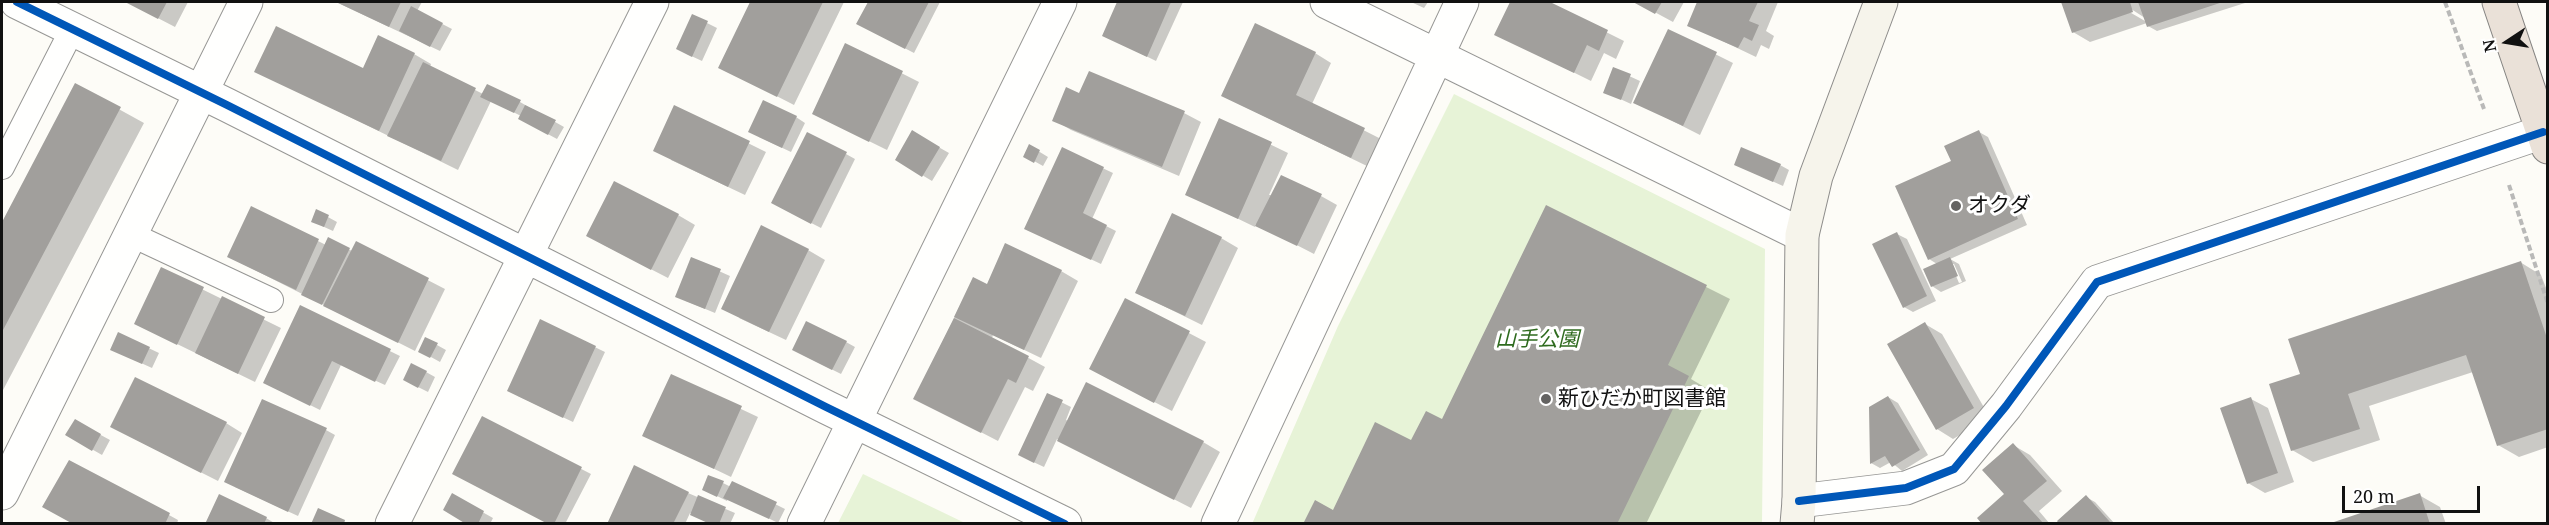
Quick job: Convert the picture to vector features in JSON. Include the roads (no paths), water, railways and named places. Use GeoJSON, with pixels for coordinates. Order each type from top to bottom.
{"type":"FeatureCollection","features":[{"type":"Feature","properties":{"kind":"highway"},"geometry":{"type":"LineString","coordinates":[[2499,2],[2546,137]]}},
{"type":"Feature","properties":{"kind":"street"},"geometry":{"type":"LineString","coordinates":[[16,2],[201,92],[855,422],[1065,524]]}},
{"type":"Feature","properties":{"kind":"street"},"geometry":{"type":"LineString","coordinates":[[2,494],[246,2]]}},
{"type":"Feature","properties":{"kind":"street"},"geometry":{"type":"LineString","coordinates":[[392,524],[652,2]]}},
{"type":"Feature","properties":{"kind":"street"},"geometry":{"type":"LineString","coordinates":[[804,524],[1060,2]]}},
{"type":"Feature","properties":{"kind":"street"},"geometry":{"type":"LineString","coordinates":[[1327,2],[1802,235]]}},
{"type":"Feature","properties":{"kind":"street"},"geometry":{"type":"LineString","coordinates":[[1218,524],[1462,2]]}},
{"type":"Feature","properties":{"kind":"street"},"geometry":{"type":"LineString","coordinates":[[1881,2],[1816,176],[1802,235],[1798,512],[1906,488],[1954,469],[2006,406],[2097,282],[2546,137]]}},
{"type":"Feature","properties":{"kind":"lane"},"geometry":{"type":"LineString","coordinates":[[2,167],[72,30]]}},
{"type":"Feature","properties":{"kind":"lane"},"geometry":{"type":"LineString","coordinates":[[130,234],[271,300]]}},
{"type":"Feature","properties":{"kind":"place","name":"オクダ"},"geometry":{"type":"Point","coordinates":[1956,206]}},
{"type":"Feature","properties":{"kind":"place","name":"新ひだか町図書館"},"geometry":{"type":"Point","coordinates":[1546,399]}},
{"type":"Feature","properties":{"kind":"park label","name":"山手公園"},"geometry":{"type":"Point","coordinates":[1537,340]}}]}
